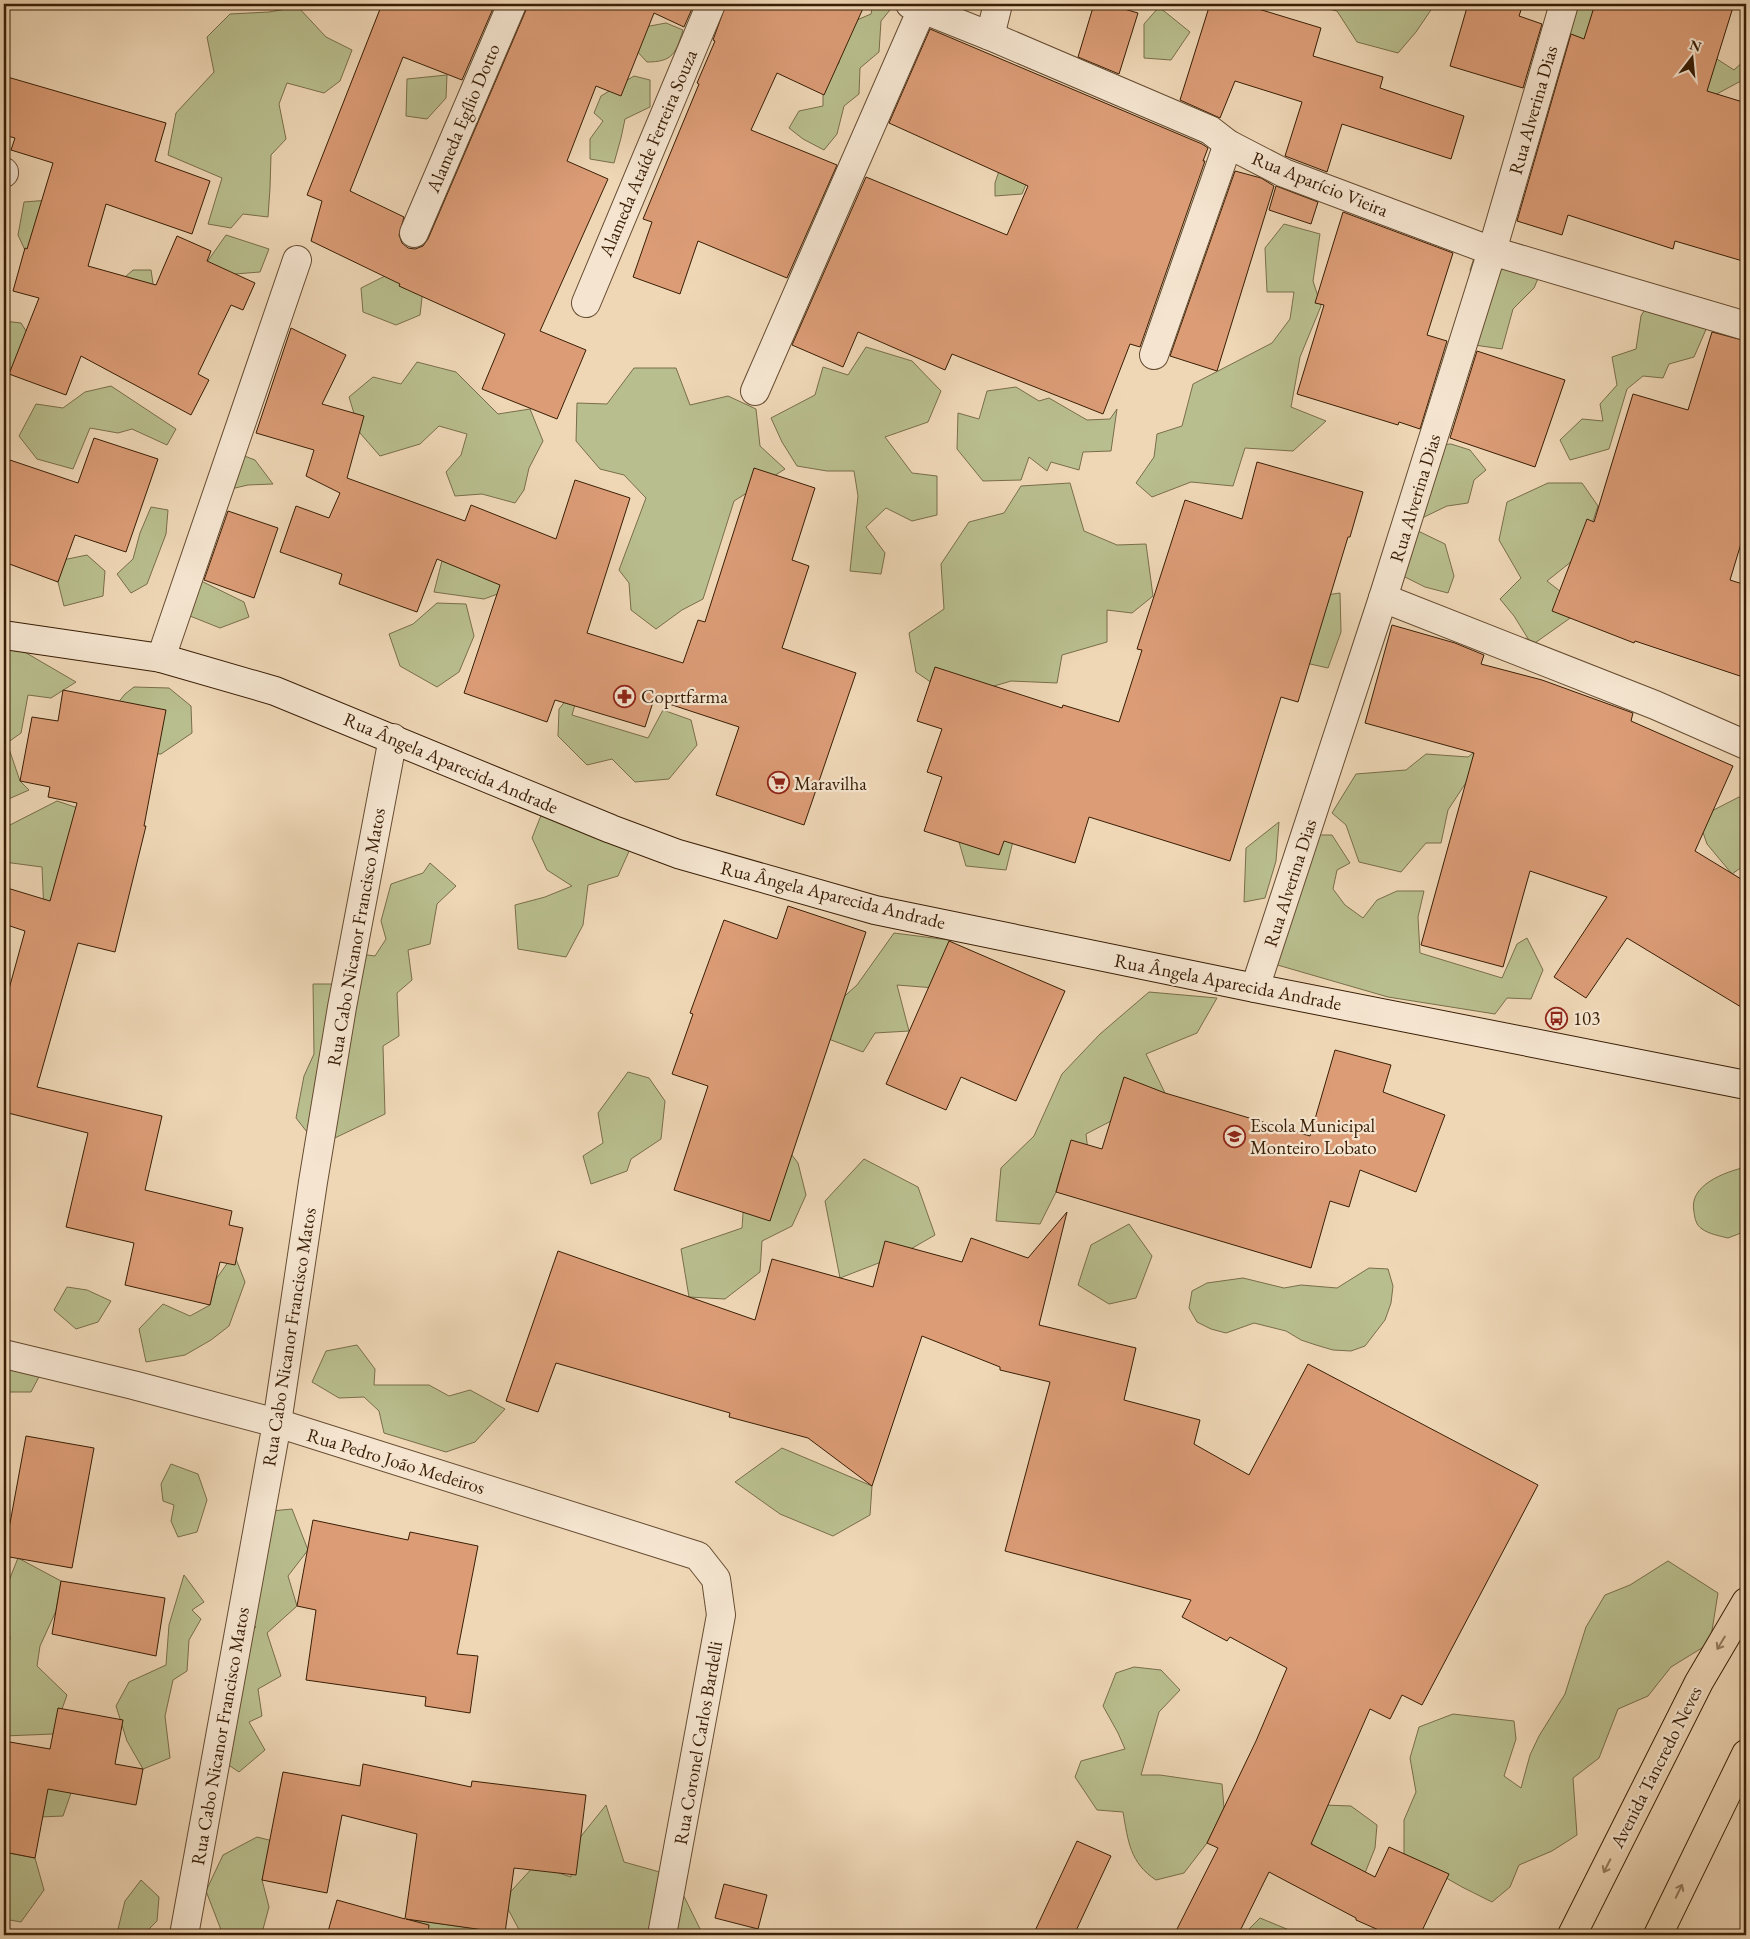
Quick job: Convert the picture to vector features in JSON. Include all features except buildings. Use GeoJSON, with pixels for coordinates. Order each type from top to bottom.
{"type":"FeatureCollection","features":[{"type":"Feature","properties":{"kind":"main road","name":"Avenida Tancredo Neves"},"geometry":{"type":"LineString","coordinates":[[1572,1935],[1699,1682],[1746,1602]]}},
{"type":"Feature","properties":{"kind":"main road"},"geometry":{"type":"LineString","coordinates":[[1658,1935],[1746,1754]]}},
{"type":"Feature","properties":{"kind":"street","name":"Alameda Egílio Dotto"},"geometry":{"type":"LineString","coordinates":[[414,233],[512,4]]}},
{"type":"Feature","properties":{"kind":"street","name":"Alameda Ataíde Ferreira Souza"},"geometry":{"type":"LineString","coordinates":[[586,303],[711,4]]}},
{"type":"Feature","properties":{"kind":"street"},"geometry":{"type":"LineString","coordinates":[[990,36],[998,4]]}},
{"type":"Feature","properties":{"kind":"street","name":"Rua Alverina Dias"},"geometry":{"type":"LineString","coordinates":[[1255,988],[1383,598],[1492,251],[1564,4]]}},
{"type":"Feature","properties":{"kind":"street"},"geometry":{"type":"LineString","coordinates":[[755,391],[916,6]]}},
{"type":"Feature","properties":{"kind":"street","name":"Rua Aparício Vieira"},"geometry":{"type":"LineString","coordinates":[[916,6],[1210,130],[1228,144],[1284,173],[1492,251],[1746,326]]}},
{"type":"Feature","properties":{"kind":"street"},"geometry":{"type":"LineString","coordinates":[[1154,355],[1228,144]]}},
{"type":"Feature","properties":{"kind":"street"},"geometry":{"type":"LineString","coordinates":[[161,658],[297,260]]}},
{"type":"Feature","properties":{"kind":"street"},"geometry":{"type":"LineString","coordinates":[[1383,598],[1655,705],[1746,745]]}},
{"type":"Feature","properties":{"kind":"street","name":"Rua Ângela Aparecida Andrade"},"geometry":{"type":"LineString","coordinates":[[4,635],[161,658],[275,690],[585,819],[678,854],[876,910],[1255,988],[1746,1085]]}},
{"type":"Feature","properties":{"kind":"street","name":"Rua Cabo Nicanor Francisco Matos"},"geometry":{"type":"LineString","coordinates":[[184,1935],[277,1423],[313,1182],[341,1017],[393,738]]}},
{"type":"Feature","properties":{"kind":"street","name":"Rua Pedro João Medeiros"},"geometry":{"type":"LineString","coordinates":[[4,1354],[133,1385],[277,1423],[698,1556]]}},
{"type":"Feature","properties":{"kind":"street","name":"Rua Coronel Carlos Bardelli"},"geometry":{"type":"LineString","coordinates":[[662,1935],[721,1615],[716,1579],[698,1556]]}},
{"type":"Feature","properties":{"kind":"green space"},"geometry":{"type":"Polygon","coordinates":[[[873,4],[894,5],[881,21],[879,52],[860,68],[859,94],[844,106],[837,134],[824,150],[803,139],[789,128],[799,111],[823,106],[823,81],[839,63],[840,43],[852,22],[871,14],[873,4]]]}},
{"type":"Feature","properties":{"kind":"green space"},"geometry":{"type":"Polygon","coordinates":[[[1308,4],[1435,4],[1416,32],[1398,53],[1357,42],[1337,11],[1308,4]]]}},
{"type":"Feature","properties":{"kind":"green space"},"geometry":{"type":"Polygon","coordinates":[[[1567,4],[1611,4],[1586,53],[1554,39],[1567,4]]]}},
{"type":"Feature","properties":{"kind":"green space"},"geometry":{"type":"Polygon","coordinates":[[[298,7],[326,37],[352,50],[340,81],[324,93],[287,83],[279,104],[286,139],[271,155],[268,217],[243,214],[231,228],[208,224],[222,178],[168,155],[176,113],[214,72],[207,37],[230,14],[269,12],[298,7]]]}},
{"type":"Feature","properties":{"kind":"green space"},"geometry":{"type":"Polygon","coordinates":[[[1159,7],[1190,32],[1171,60],[1144,58],[1144,24],[1159,7]]]}},
{"type":"Feature","properties":{"kind":"green space"},"geometry":{"type":"Polygon","coordinates":[[[666,23],[683,30],[678,45],[668,58],[656,62],[647,62],[634,48],[639,28],[666,23]]]}},
{"type":"Feature","properties":{"kind":"green space"},"geometry":{"type":"Polygon","coordinates":[[[1717,59],[1734,70],[1746,59],[1746,82],[1739,82],[1700,103],[1692,80],[1717,59]]]}},
{"type":"Feature","properties":{"kind":"green space"},"geometry":{"type":"Polygon","coordinates":[[[447,75],[446,98],[427,119],[406,116],[407,79],[447,75]]]}},
{"type":"Feature","properties":{"kind":"green space"},"geometry":{"type":"Polygon","coordinates":[[[634,76],[650,80],[650,107],[625,119],[614,163],[590,159],[590,139],[603,121],[594,113],[601,96],[634,76]]]}},
{"type":"Feature","properties":{"kind":"green space"},"geometry":{"type":"Polygon","coordinates":[[[1004,156],[1035,163],[1022,194],[995,196],[995,183],[1004,156]]]}},
{"type":"Feature","properties":{"kind":"green space"},"geometry":{"type":"Polygon","coordinates":[[[49,200],[30,261],[18,235],[24,202],[49,200]]]}},
{"type":"Feature","properties":{"kind":"green space"},"geometry":{"type":"Polygon","coordinates":[[[1284,224],[1320,234],[1313,281],[1321,306],[1300,357],[1291,407],[1326,421],[1293,451],[1245,448],[1233,486],[1191,482],[1152,497],[1136,483],[1154,457],[1157,434],[1182,426],[1193,384],[1272,343],[1290,319],[1294,292],[1267,292],[1265,248],[1284,224]]]}},
{"type":"Feature","properties":{"kind":"green space"},"geometry":{"type":"Polygon","coordinates":[[[1482,234],[1523,245],[1545,262],[1534,288],[1513,309],[1502,349],[1461,343],[1455,322],[1476,290],[1470,270],[1482,234]]]}},
{"type":"Feature","properties":{"kind":"green space"},"geometry":{"type":"Polygon","coordinates":[[[226,235],[269,249],[260,272],[235,274],[221,290],[205,265],[226,235]]]}},
{"type":"Feature","properties":{"kind":"green space"},"geometry":{"type":"Polygon","coordinates":[[[133,270],[151,270],[156,303],[117,284],[133,270]]]}},
{"type":"Feature","properties":{"kind":"green space"},"geometry":{"type":"Polygon","coordinates":[[[387,275],[423,289],[420,315],[396,325],[363,312],[361,288],[387,275]]]}},
{"type":"Feature","properties":{"kind":"green space"},"geometry":{"type":"Polygon","coordinates":[[[1654,294],[1714,311],[1694,357],[1669,364],[1663,378],[1643,376],[1627,389],[1609,449],[1570,460],[1560,440],[1582,419],[1603,421],[1600,404],[1617,385],[1612,357],[1636,349],[1641,316],[1654,294]]]}},
{"type":"Feature","properties":{"kind":"green space"},"geometry":{"type":"Polygon","coordinates":[[[4,321],[21,323],[40,353],[15,376],[4,366],[4,321]]]}},
{"type":"Feature","properties":{"kind":"green space"},"geometry":{"type":"Polygon","coordinates":[[[866,347],[912,361],[941,391],[928,422],[885,437],[912,473],[937,476],[937,515],[912,521],[886,508],[866,527],[885,553],[881,574],[850,571],[858,496],[854,471],[827,471],[797,466],[782,442],[771,418],[815,395],[823,367],[848,375],[866,347]]]}},
{"type":"Feature","properties":{"kind":"green space"},"geometry":{"type":"Polygon","coordinates":[[[417,362],[456,372],[498,414],[530,409],[543,441],[529,468],[524,490],[515,503],[482,494],[455,496],[446,472],[461,455],[467,434],[439,426],[420,444],[380,456],[360,433],[349,397],[373,377],[401,384],[417,362]]]}},
{"type":"Feature","properties":{"kind":"green space"},"geometry":{"type":"Polygon","coordinates":[[[634,368],[676,368],[690,405],[728,396],[756,409],[760,446],[785,469],[734,501],[703,599],[682,610],[656,629],[631,610],[629,583],[619,570],[646,498],[624,475],[600,469],[576,441],[577,403],[607,404],[634,368]]]}},
{"type":"Feature","properties":{"kind":"green space"},"geometry":{"type":"Polygon","coordinates":[[[111,386],[176,429],[167,445],[132,429],[118,433],[90,428],[73,469],[37,459],[19,436],[36,404],[63,408],[85,392],[111,386]]]}},
{"type":"Feature","properties":{"kind":"green space"},"geometry":{"type":"Polygon","coordinates":[[[1016,387],[1039,401],[1049,398],[1087,420],[1110,419],[1117,409],[1111,451],[1083,452],[1079,470],[1051,462],[1047,471],[1029,457],[1021,480],[983,481],[957,449],[958,413],[979,419],[987,391],[1016,387]]]}},
{"type":"Feature","properties":{"kind":"green space"},"geometry":{"type":"Polygon","coordinates":[[[1451,444],[1470,450],[1486,470],[1474,480],[1468,503],[1447,506],[1422,518],[1426,446],[1451,444]]]}},
{"type":"Feature","properties":{"kind":"green space"},"geometry":{"type":"Polygon","coordinates":[[[234,452],[255,460],[273,484],[248,485],[222,491],[234,452]]]}},
{"type":"Feature","properties":{"kind":"green space"},"geometry":{"type":"Polygon","coordinates":[[[1070,483],[1084,531],[1117,545],[1146,544],[1153,596],[1132,613],[1107,610],[1107,642],[1062,655],[1057,683],[1011,681],[954,698],[916,672],[909,633],[944,609],[941,564],[969,522],[1004,513],[1021,486],[1070,483]]]}},
{"type":"Feature","properties":{"kind":"green space"},"geometry":{"type":"Polygon","coordinates":[[[1548,483],[1582,483],[1598,506],[1582,553],[1547,581],[1583,609],[1532,645],[1514,616],[1500,599],[1521,578],[1499,540],[1507,502],[1548,483]]]}},
{"type":"Feature","properties":{"kind":"green space"},"geometry":{"type":"Polygon","coordinates":[[[151,507],[168,510],[166,534],[147,584],[131,593],[117,574],[133,559],[140,533],[151,507]]]}},
{"type":"Feature","properties":{"kind":"green space"},"geometry":{"type":"Polygon","coordinates":[[[1416,530],[1445,544],[1454,576],[1448,593],[1425,587],[1385,567],[1416,530]]]}},
{"type":"Feature","properties":{"kind":"green space"},"geometry":{"type":"Polygon","coordinates":[[[444,553],[514,588],[484,599],[434,592],[444,553]]]}},
{"type":"Feature","properties":{"kind":"green space"},"geometry":{"type":"Polygon","coordinates":[[[87,555],[105,571],[103,596],[64,606],[53,562],[87,555]]]}},
{"type":"Feature","properties":{"kind":"green space"},"geometry":{"type":"Polygon","coordinates":[[[195,578],[244,602],[249,617],[220,628],[185,614],[195,578]]]}},
{"type":"Feature","properties":{"kind":"green space"},"geometry":{"type":"Polygon","coordinates":[[[1340,593],[1341,632],[1328,668],[1297,661],[1312,597],[1340,593]]]}},
{"type":"Feature","properties":{"kind":"green space"},"geometry":{"type":"Polygon","coordinates":[[[437,603],[466,604],[474,636],[459,672],[437,687],[400,666],[389,634],[413,624],[437,603]]]}},
{"type":"Feature","properties":{"kind":"green space"},"geometry":{"type":"Polygon","coordinates":[[[4,640],[76,682],[51,698],[28,695],[21,733],[7,743],[20,781],[29,790],[4,801],[4,640]]]}},
{"type":"Feature","properties":{"kind":"green space"},"geometry":{"type":"Polygon","coordinates":[[[582,680],[572,715],[648,738],[663,710],[691,720],[697,745],[669,779],[635,782],[612,759],[587,765],[558,736],[559,709],[582,680]]]}},
{"type":"Feature","properties":{"kind":"green space"},"geometry":{"type":"Polygon","coordinates":[[[134,687],[169,688],[191,706],[192,733],[161,754],[121,752],[98,728],[125,694],[134,687]]]}},
{"type":"Feature","properties":{"kind":"green space"},"geometry":{"type":"Polygon","coordinates":[[[1482,746],[1467,781],[1448,810],[1441,843],[1426,843],[1401,872],[1359,862],[1346,825],[1332,813],[1356,774],[1406,770],[1426,754],[1468,757],[1482,746]]]}},
{"type":"Feature","properties":{"kind":"green space"},"geometry":{"type":"Polygon","coordinates":[[[1739,797],[1746,803],[1746,864],[1732,874],[1707,844],[1698,818],[1739,797]]]}},
{"type":"Feature","properties":{"kind":"green space"},"geometry":{"type":"Polygon","coordinates":[[[57,801],[96,814],[44,913],[42,867],[4,862],[4,828],[57,801]]]}},
{"type":"Feature","properties":{"kind":"green space"},"geometry":{"type":"Polygon","coordinates":[[[542,813],[630,849],[618,876],[588,885],[583,925],[566,957],[518,949],[515,905],[545,897],[572,886],[547,870],[532,838],[542,813]]]}},
{"type":"Feature","properties":{"kind":"green space"},"geometry":{"type":"Polygon","coordinates":[[[1279,822],[1276,861],[1265,898],[1244,902],[1246,848],[1279,822]]]}},
{"type":"Feature","properties":{"kind":"green space"},"geometry":{"type":"Polygon","coordinates":[[[986,826],[1015,833],[1006,870],[966,866],[959,842],[986,826]]]}},
{"type":"Feature","properties":{"kind":"green space"},"geometry":{"type":"Polygon","coordinates":[[[1310,835],[1332,835],[1350,863],[1337,870],[1333,889],[1345,905],[1363,918],[1377,900],[1397,891],[1424,891],[1418,917],[1420,953],[1502,978],[1517,944],[1527,938],[1543,970],[1531,999],[1507,998],[1495,1014],[1388,997],[1274,964],[1310,835]]]}},
{"type":"Feature","properties":{"kind":"green space"},"geometry":{"type":"Polygon","coordinates":[[[430,863],[456,886],[437,904],[430,944],[408,950],[412,980],[397,993],[399,1036],[383,1046],[385,1114],[318,1146],[296,1118],[304,1076],[314,1054],[313,984],[347,984],[353,953],[375,956],[386,939],[381,921],[391,884],[423,873],[430,863]]]}},
{"type":"Feature","properties":{"kind":"green space"},"geometry":{"type":"Polygon","coordinates":[[[894,933],[949,940],[959,971],[935,988],[897,985],[909,1031],[875,1033],[863,1052],[810,1032],[828,1011],[857,985],[894,933]]]}},
{"type":"Feature","properties":{"kind":"green space"},"geometry":{"type":"Polygon","coordinates":[[[1149,992],[1217,998],[1197,1033],[1146,1054],[1165,1093],[1086,1134],[1091,1177],[1061,1173],[1056,1192],[1040,1224],[996,1221],[1001,1168],[1034,1136],[1062,1074],[1100,1034],[1149,992]]]}},
{"type":"Feature","properties":{"kind":"green space"},"geometry":{"type":"Polygon","coordinates":[[[628,1072],[649,1078],[665,1101],[661,1139],[631,1159],[627,1171],[591,1184],[583,1156],[603,1143],[598,1113],[628,1072]]]}},
{"type":"Feature","properties":{"kind":"green space"},"geometry":{"type":"Polygon","coordinates":[[[782,1142],[798,1163],[806,1195],[792,1226],[762,1241],[760,1272],[725,1299],[689,1297],[681,1249],[742,1228],[745,1186],[782,1142]]]}},
{"type":"Feature","properties":{"kind":"green space"},"geometry":{"type":"Polygon","coordinates":[[[864,1159],[918,1187],[935,1235],[902,1254],[840,1278],[825,1201],[864,1159]]]}},
{"type":"Feature","properties":{"kind":"green space"},"geometry":{"type":"Polygon","coordinates":[[[1746,1167],[1746,1231],[1728,1238],[1711,1234],[1702,1229],[1697,1224],[1694,1215],[1694,1203],[1697,1194],[1702,1187],[1719,1176],[1746,1167]]]}},
{"type":"Feature","properties":{"kind":"green space"},"geometry":{"type":"Polygon","coordinates":[[[1129,1224],[1152,1256],[1136,1298],[1109,1304],[1078,1285],[1091,1245],[1129,1224]]]}},
{"type":"Feature","properties":{"kind":"green space"},"geometry":{"type":"Polygon","coordinates":[[[234,1254],[245,1282],[229,1326],[211,1340],[185,1355],[146,1362],[139,1329],[163,1304],[190,1316],[210,1305],[216,1279],[234,1254]]]}},
{"type":"Feature","properties":{"kind":"green space"},"geometry":{"type":"Polygon","coordinates":[[[1369,1268],[1388,1269],[1393,1286],[1391,1303],[1385,1320],[1365,1346],[1351,1351],[1333,1350],[1301,1340],[1286,1331],[1254,1323],[1226,1333],[1211,1329],[1197,1322],[1189,1308],[1192,1291],[1207,1283],[1243,1278],[1284,1288],[1301,1285],[1337,1288],[1369,1268]]]}},
{"type":"Feature","properties":{"kind":"green space"},"geometry":{"type":"Polygon","coordinates":[[[67,1287],[87,1290],[111,1301],[98,1322],[76,1329],[54,1310],[67,1287]]]}},
{"type":"Feature","properties":{"kind":"green space"},"geometry":{"type":"Polygon","coordinates":[[[4,1343],[41,1373],[31,1392],[4,1392],[4,1343]]]}},
{"type":"Feature","properties":{"kind":"green space"},"geometry":{"type":"Polygon","coordinates":[[[357,1345],[375,1369],[374,1385],[429,1385],[449,1396],[470,1390],[505,1409],[475,1442],[446,1452],[384,1433],[379,1411],[364,1397],[339,1398],[312,1382],[326,1351],[357,1345]]]}},
{"type":"Feature","properties":{"kind":"green space"},"geometry":{"type":"Polygon","coordinates":[[[782,1448],[872,1486],[870,1515],[833,1536],[780,1514],[735,1482],[782,1448]]]}},
{"type":"Feature","properties":{"kind":"green space"},"geometry":{"type":"Polygon","coordinates":[[[171,1464],[198,1474],[207,1500],[197,1532],[178,1537],[171,1521],[174,1505],[163,1501],[161,1484],[171,1464]]]}},
{"type":"Feature","properties":{"kind":"green space"},"geometry":{"type":"Polygon","coordinates":[[[292,1509],[308,1550],[288,1576],[297,1606],[267,1633],[281,1676],[258,1689],[262,1716],[249,1722],[265,1750],[239,1772],[206,1750],[223,1656],[256,1627],[233,1605],[250,1513],[292,1509]]]}},
{"type":"Feature","properties":{"kind":"green space"},"geometry":{"type":"Polygon","coordinates":[[[18,1558],[61,1581],[56,1611],[40,1646],[37,1666],[67,1695],[53,1734],[4,1736],[4,1664],[10,1638],[4,1609],[4,1593],[18,1558]]]}},
{"type":"Feature","properties":{"kind":"green space"},"geometry":{"type":"Polygon","coordinates":[[[1668,1561],[1718,1593],[1710,1643],[1671,1667],[1648,1696],[1618,1709],[1599,1758],[1573,1778],[1577,1835],[1552,1851],[1519,1865],[1510,1887],[1492,1902],[1404,1854],[1404,1820],[1416,1792],[1410,1758],[1419,1727],[1453,1714],[1514,1721],[1516,1739],[1504,1776],[1521,1788],[1530,1755],[1539,1736],[1565,1694],[1586,1627],[1605,1595],[1630,1585],[1668,1561]]]}},
{"type":"Feature","properties":{"kind":"green space"},"geometry":{"type":"Polygon","coordinates":[[[184,1575],[204,1602],[192,1610],[201,1619],[189,1640],[187,1671],[173,1680],[165,1716],[170,1758],[143,1769],[127,1741],[116,1706],[129,1682],[166,1665],[169,1625],[184,1575]]]}},
{"type":"Feature","properties":{"kind":"green space"},"geometry":{"type":"Polygon","coordinates":[[[1134,1667],[1161,1670],[1180,1690],[1159,1712],[1141,1775],[1160,1775],[1222,1784],[1224,1808],[1207,1843],[1184,1873],[1156,1880],[1135,1859],[1129,1842],[1123,1812],[1097,1810],[1075,1777],[1081,1761],[1125,1749],[1103,1706],[1116,1673],[1134,1667]]]}},
{"type":"Feature","properties":{"kind":"green space"},"geometry":{"type":"Polygon","coordinates":[[[35,1767],[71,1793],[63,1816],[16,1818],[4,1811],[4,1773],[35,1767]]]}},
{"type":"Feature","properties":{"kind":"green space"},"geometry":{"type":"Polygon","coordinates":[[[606,1805],[624,1862],[674,1876],[703,1935],[522,1935],[503,1900],[535,1865],[571,1877],[570,1850],[606,1805]]]}},
{"type":"Feature","properties":{"kind":"green space"},"geometry":{"type":"Polygon","coordinates":[[[1324,1805],[1351,1806],[1377,1825],[1375,1848],[1365,1873],[1313,1845],[1301,1825],[1324,1805]]]}},
{"type":"Feature","properties":{"kind":"green space"},"geometry":{"type":"Polygon","coordinates":[[[257,1837],[277,1842],[262,1880],[269,1907],[262,1933],[257,1935],[223,1935],[206,1891],[223,1855],[257,1837]]]}},
{"type":"Feature","properties":{"kind":"green space"},"geometry":{"type":"Polygon","coordinates":[[[4,1852],[35,1858],[44,1890],[21,1922],[4,1919],[4,1852]]]}},
{"type":"Feature","properties":{"kind":"green space"},"geometry":{"type":"Polygon","coordinates":[[[141,1880],[159,1897],[157,1921],[143,1935],[129,1935],[118,1929],[125,1901],[141,1880]]]}},
{"type":"Feature","properties":{"kind":"green space"},"geometry":{"type":"Polygon","coordinates":[[[1260,1918],[1294,1932],[1294,1935],[1243,1935],[1260,1918]]]}},
{"type":"Feature","properties":{"kind":"green space"},"geometry":{"type":"Polygon","coordinates":[[[405,1919],[480,1929],[482,1935],[403,1935],[405,1919]]]}},
{"type":"Feature","properties":{"kind":"place","name":"Coprtfarma"},"geometry":{"type":"Point","coordinates":[625,696]}},
{"type":"Feature","properties":{"kind":"place","name":"Maravilha"},"geometry":{"type":"Point","coordinates":[778,783]}},
{"type":"Feature","properties":{"kind":"place","name":"103"},"geometry":{"type":"Point","coordinates":[1557,1018]}},
{"type":"Feature","properties":{"kind":"place","name":"Escola Municipal Monteiro Lobato"},"geometry":{"type":"Point","coordinates":[1234,1136]}}]}
